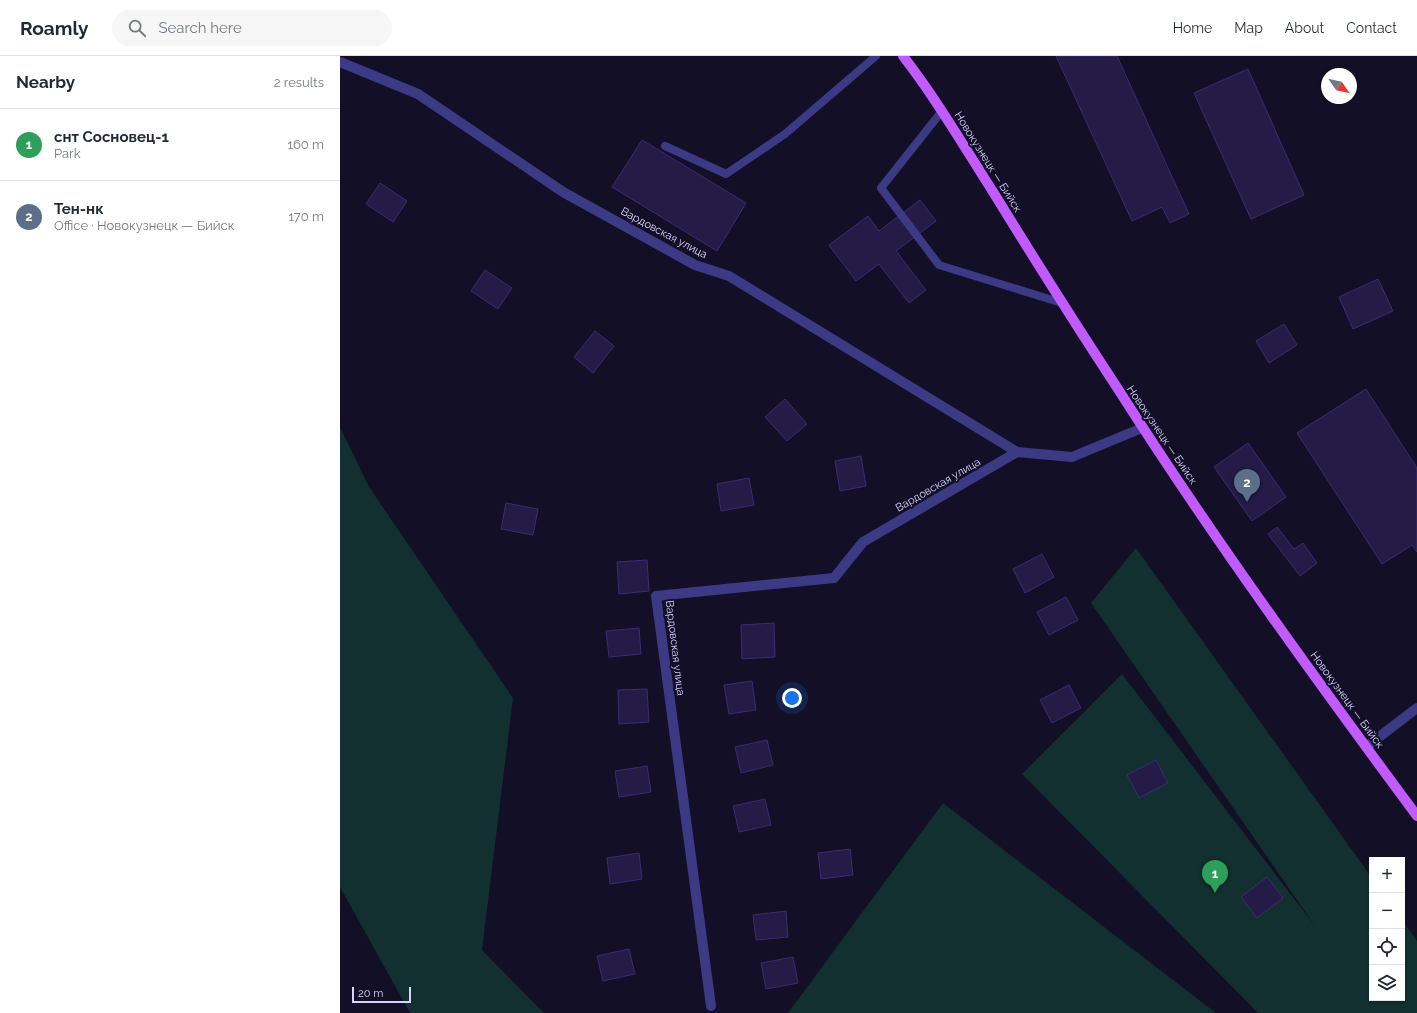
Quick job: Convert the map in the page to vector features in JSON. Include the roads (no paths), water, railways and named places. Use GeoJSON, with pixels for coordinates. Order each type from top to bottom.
{"type":"FeatureCollection","features":[{"type":"Feature","properties":{"kind":"main road","name":"Новокузнецк — Бийск"},"geometry":{"type":"LineString","coordinates":[[903,56],[909,61],[942,111],[1142,428],[1224,547],[1366,747],[1417,816]]}},
{"type":"Feature","properties":{"kind":"street","name":"Вардовская улица"},"geometry":{"type":"LineString","coordinates":[[340,62],[418,94],[563,192],[695,265],[729,276],[1017,452],[1072,456],[1142,428]]}},
{"type":"Feature","properties":{"kind":"street","name":"Вардовская улица"},"geometry":{"type":"LineString","coordinates":[[711,1006],[656,596],[834,578],[863,542],[1017,452]]}},
{"type":"Feature","properties":{"kind":"street"},"geometry":{"type":"LineString","coordinates":[[1366,747],[1417,708]]}},
{"type":"Feature","properties":{"kind":"lane"},"geometry":{"type":"LineString","coordinates":[[666,146],[726,174],[784,134],[876,56]]}},
{"type":"Feature","properties":{"kind":"lane"},"geometry":{"type":"LineString","coordinates":[[942,111],[881,188],[939,265],[1062,303]]}},
{"type":"Feature","properties":{"kind":"place","name":"Тен-нк"},"geometry":{"type":"Point","coordinates":[1247,502]}},
{"type":"Feature","properties":{"kind":"place","name":"снт Сосновец-1"},"geometry":{"type":"Point","coordinates":[1215,893]}}]}
